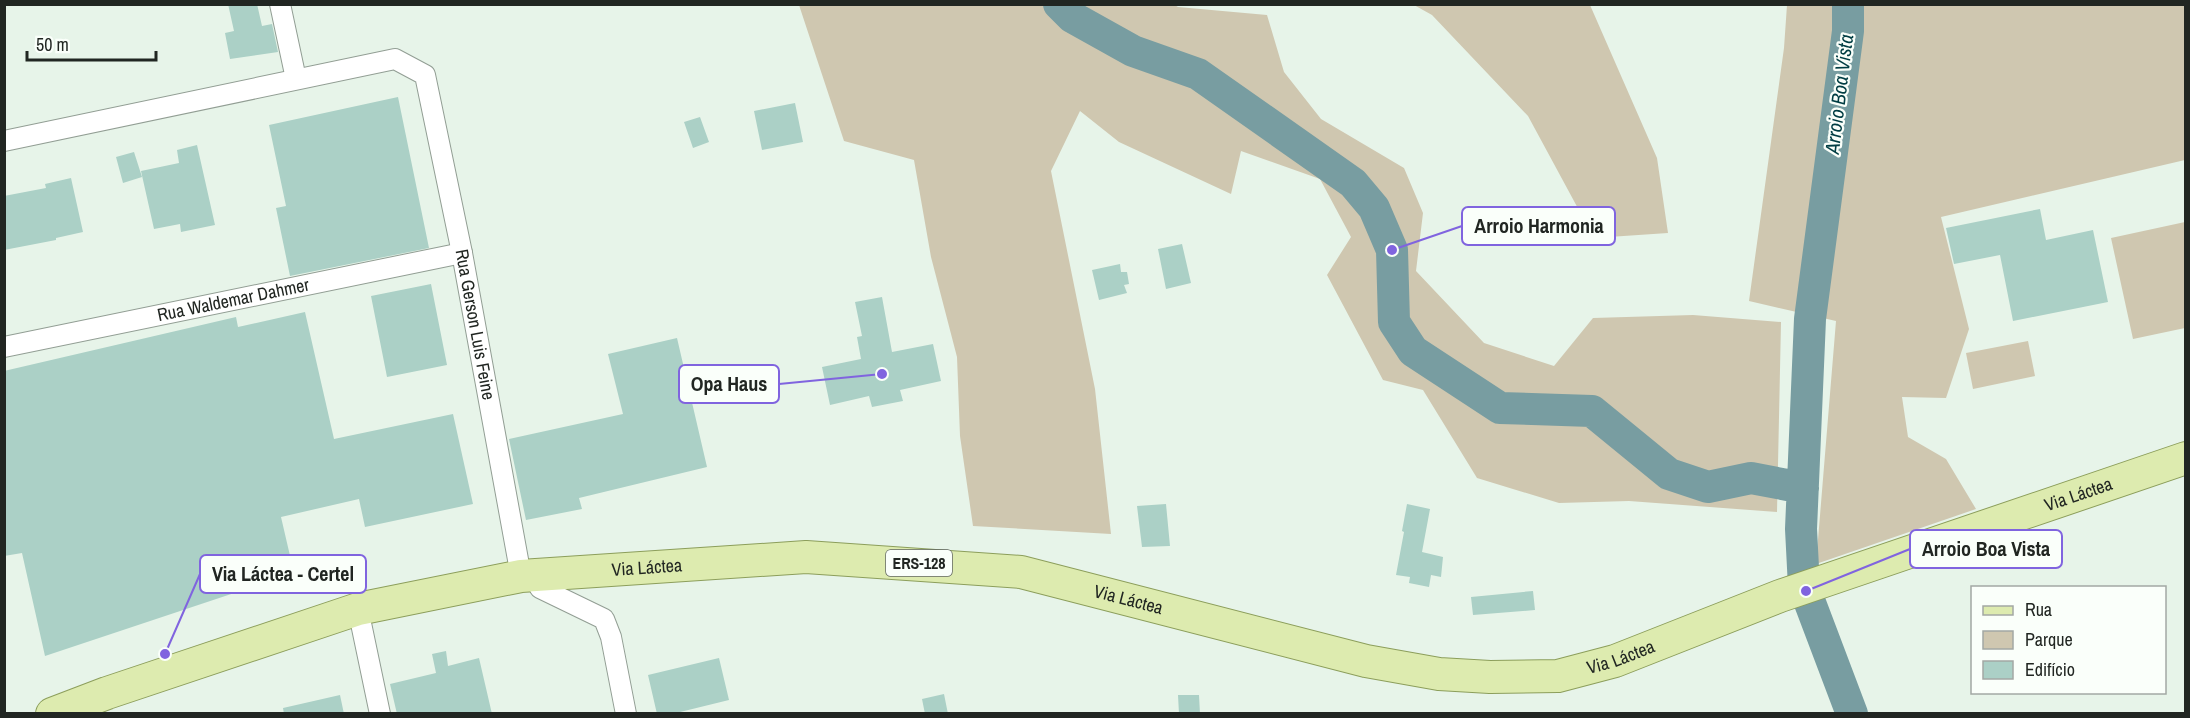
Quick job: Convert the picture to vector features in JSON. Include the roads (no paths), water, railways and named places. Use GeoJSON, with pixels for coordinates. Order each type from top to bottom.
{"type":"FeatureCollection","features":[{"type":"Feature","properties":{"kind":"main road","name":"Via Láctea"},"geometry":{"type":"LineString","coordinates":[[52,714],[110,703],[358,609],[527,575],[806,557],[1021,572],[1366,661],[1439,674],[1490,677],[1558,676],[1615,661],[1780,596],[2186,458]]}},
{"type":"Feature","properties":{"kind":"street"},"geometry":{"type":"LineString","coordinates":[[4,141],[296,79],[280,4]]}},
{"type":"Feature","properties":{"kind":"street","name":"Rua Gerson Luis Feine"},"geometry":{"type":"LineString","coordinates":[[296,79],[395,59],[425,75],[527,575]]}},
{"type":"Feature","properties":{"kind":"street","name":"Rua Waldemar Dahmer"},"geometry":{"type":"LineString","coordinates":[[4,346],[462,253]]}},
{"type":"Feature","properties":{"kind":"street"},"geometry":{"type":"LineString","coordinates":[[527,575],[540,588],[604,619],[611,637],[626,714]]}},
{"type":"Feature","properties":{"kind":"street"},"geometry":{"type":"LineString","coordinates":[[358,609],[380,714]]}},
{"type":"Feature","properties":{"kind":"waterway"},"geometry":{"type":"LineString","coordinates":[[1059,4],[1072,17],[1133,51],[1198,74],[1353,183],[1374,208],[1392,250],[1394,322],[1413,351],[1500,408],[1592,411],[1669,474],[1708,487],[1751,478],[1803,488]]}},
{"type":"Feature","properties":{"kind":"waterway","name":"Arroio Boa Vista"},"geometry":{"type":"LineString","coordinates":[[1848,4],[1848,31],[1810,319],[1801,529],[1804,587],[1852,714]]}},
{"type":"Feature","properties":{"kind":"place","name":"Arroio Harmonia"},"geometry":{"type":"Point","coordinates":[1392,250]}},
{"type":"Feature","properties":{"kind":"place","name":"Opa Haus"},"geometry":{"type":"Point","coordinates":[882,374]}},
{"type":"Feature","properties":{"kind":"place","name":"Arroio Boa Vista"},"geometry":{"type":"Point","coordinates":[1806,591]}},
{"type":"Feature","properties":{"kind":"place","name":"Via Láctea - Certel"},"geometry":{"type":"Point","coordinates":[165,654]}}]}
